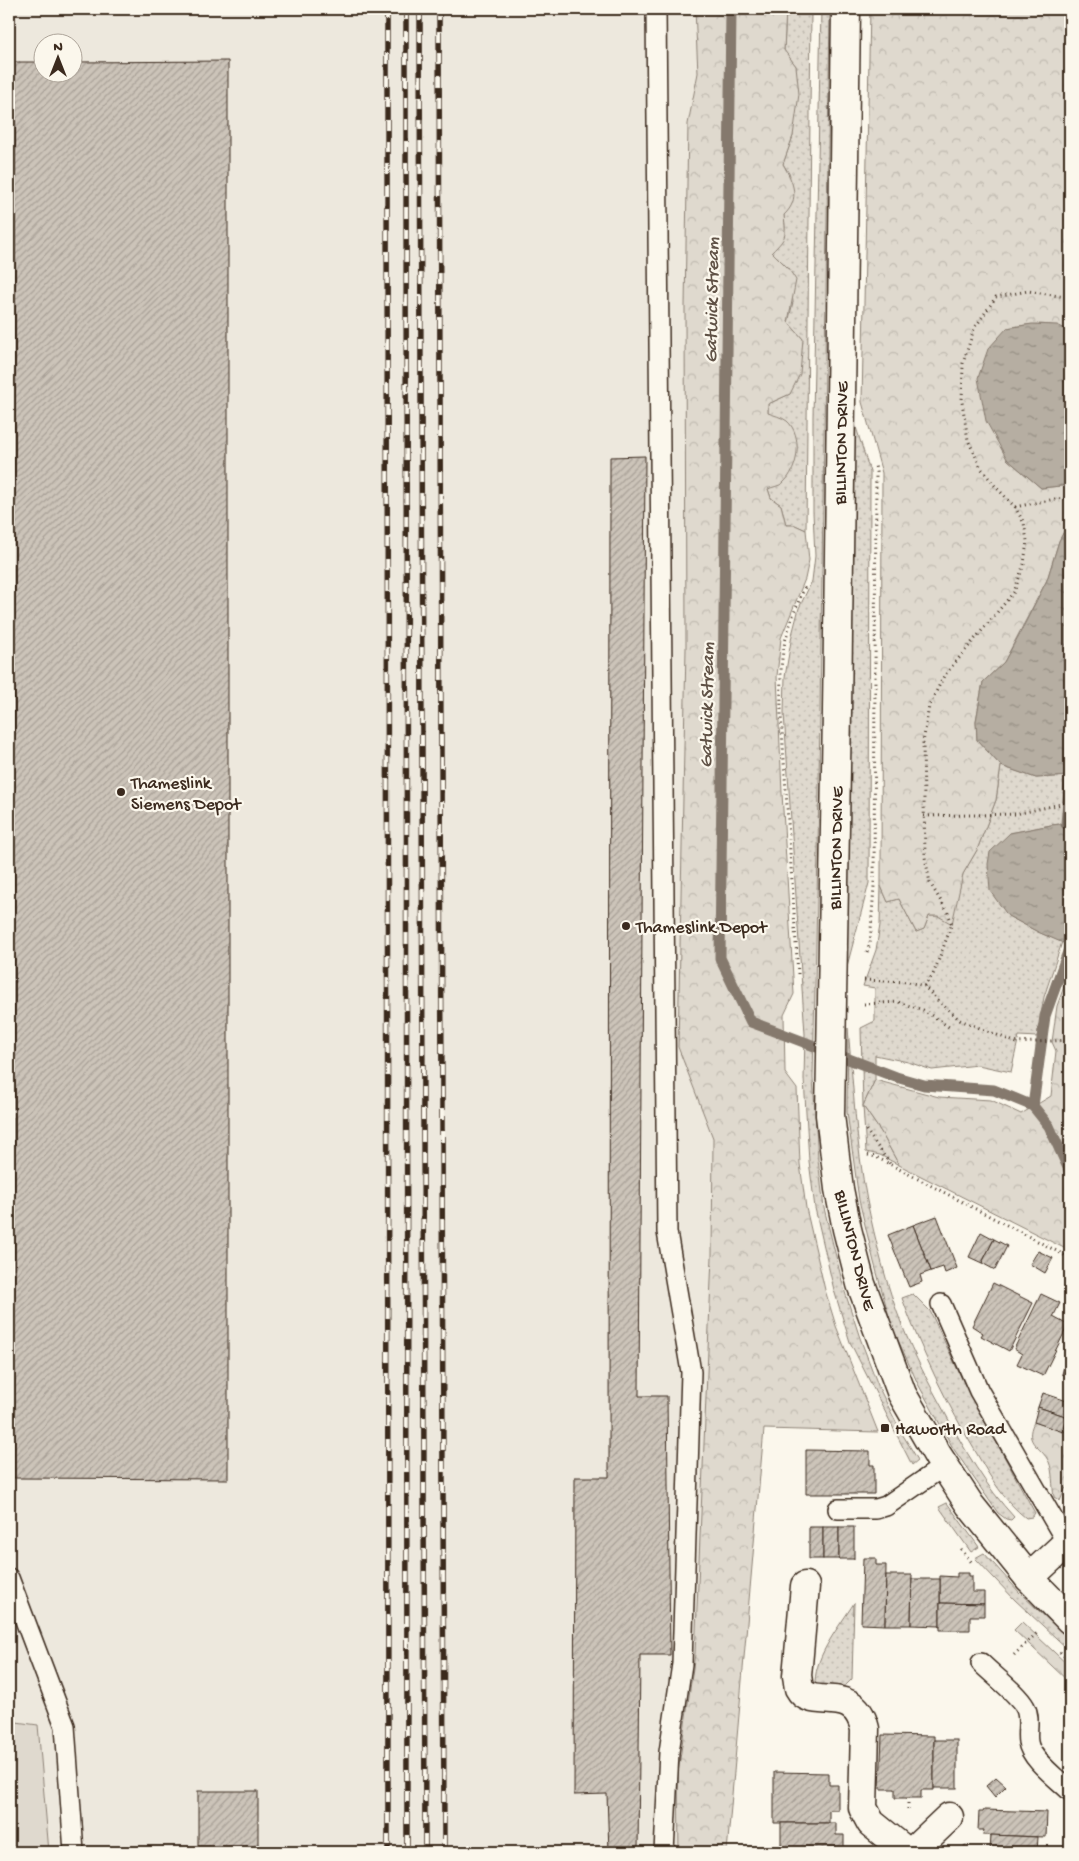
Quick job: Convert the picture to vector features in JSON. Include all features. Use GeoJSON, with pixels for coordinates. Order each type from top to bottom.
{"type":"FeatureCollection","features":[{"type":"Feature","properties":{"kind":"street","name":"BILLINTON DRIVE"},"geometry":{"type":"LineString","coordinates":[[846,9],[830,1115],[839,1188],[846,1229],[861,1284],[902,1394],[944,1466],[970,1505],[1029,1578],[1070,1620]]}},
{"type":"Feature","properties":{"kind":"street"},"geometry":{"type":"LineString","coordinates":[[1029,1578],[1069,1542]]}},
{"type":"Feature","properties":{"kind":"street"},"geometry":{"type":"LineString","coordinates":[[805,1586],[797,1676],[799,1688],[806,1695],[815,1699],[840,1700],[854,1706],[862,1717],[865,1728],[862,1808],[871,1823],[907,1852]]}},
{"type":"Feature","properties":{"kind":"street"},"geometry":{"type":"LineString","coordinates":[[912,1852],[949,1817]]}},
{"type":"Feature","properties":{"kind":"lane"},"geometry":{"type":"LineString","coordinates":[[656,9],[668,1232],[690,1372],[682,1664],[669,1752],[664,1852]]}},
{"type":"Feature","properties":{"kind":"lane"},"geometry":{"type":"LineString","coordinates":[[941,1304],[979,1391],[1069,1542]]}},
{"type":"Feature","properties":{"kind":"lane"},"geometry":{"type":"LineString","coordinates":[[838,1509],[876,1509],[886,1506],[944,1466]]}},
{"type":"Feature","properties":{"kind":"lane"},"geometry":{"type":"LineString","coordinates":[[9,1578],[65,1726],[74,1852]]}},
{"type":"Feature","properties":{"kind":"lane"},"geometry":{"type":"LineString","coordinates":[[981,1664],[1026,1708],[1030,1751],[1070,1791]]}},
{"type":"Feature","properties":{"kind":"path"},"geometry":{"type":"LineString","coordinates":[[924,986],[932,975],[952,924],[948,913],[930,883],[926,857],[923,742],[929,706],[944,676],[1014,592],[1024,564],[1027,541],[1024,523],[1015,507],[981,468],[968,440],[962,402],[963,363],[974,328],[996,297],[1028,291],[1065,297],[1070,300]]}},
{"type":"Feature","properties":{"kind":"path"},"geometry":{"type":"LineString","coordinates":[[1015,507],[1070,498]]}},
{"type":"Feature","properties":{"kind":"path"},"geometry":{"type":"LineString","coordinates":[[798,983],[781,715],[781,677],[785,640],[796,607],[808,580]]}},
{"type":"Feature","properties":{"kind":"path"},"geometry":{"type":"LineString","coordinates":[[924,816],[1016,814],[1070,802]]}},
{"type":"Feature","properties":{"kind":"path"},"geometry":{"type":"LineString","coordinates":[[858,980],[908,982],[924,986],[960,1020],[1017,1043],[1070,1040]]}},
{"type":"Feature","properties":{"kind":"path"},"geometry":{"type":"LineString","coordinates":[[831,1021],[859,1004],[898,1002],[923,1010],[952,1029]]}},
{"type":"Feature","properties":{"kind":"path"},"geometry":{"type":"LineString","coordinates":[[863,1126],[892,1166]]}},
{"type":"Feature","properties":{"kind":"path"},"geometry":{"type":"LineString","coordinates":[[863,1154],[876,1157],[1070,1258]]}},
{"type":"Feature","properties":{"kind":"shaded area"},"geometry":{"type":"Polygon","coordinates":[[[9,9],[695,9],[698,73],[688,124],[685,307],[686,648],[678,1046],[713,1138],[712,1257],[695,1654],[678,1773],[679,1852],[49,1852],[38,1725],[9,1721],[9,9]]]}},
{"type":"Feature","properties":{"kind":"green space"},"geometry":{"type":"Polygon","coordinates":[[[695,9],[786,9],[784,50],[796,66],[799,94],[793,136],[783,164],[790,177],[794,197],[784,215],[785,228],[783,240],[772,252],[788,268],[796,280],[788,322],[803,339],[800,374],[790,394],[768,404],[768,413],[787,421],[792,427],[797,443],[797,452],[796,461],[788,477],[782,484],[768,489],[771,498],[781,505],[786,525],[795,525],[806,530],[809,560],[805,579],[781,638],[777,676],[794,994],[784,1015],[785,1073],[797,1089],[800,1164],[806,1208],[825,1290],[836,1326],[878,1432],[764,1429],[727,1852],[679,1852],[678,1773],[695,1654],[712,1257],[713,1138],[678,1047],[686,648],[685,307],[688,124],[698,73],[695,9]]]}},
{"type":"Feature","properties":{"kind":"green space"},"geometry":{"type":"Polygon","coordinates":[[[786,9],[811,9],[806,530],[795,525],[786,525],[781,505],[771,498],[768,489],[768,404],[790,394],[803,339],[788,323],[793,302],[788,268],[771,252],[785,228],[784,215],[790,175],[783,164],[793,136],[796,66],[784,51],[786,9]]]}},
{"type":"Feature","properties":{"kind":"green space"},"geometry":{"type":"Polygon","coordinates":[[[821,9],[830,9],[813,1077],[818,1160],[824,1208],[844,1289],[879,1388],[901,1432],[918,1460],[912,1465],[850,1342],[834,1290],[815,1208],[809,1161],[804,1079],[805,1034],[784,713],[785,677],[792,635],[799,608],[812,581],[815,556],[813,417],[821,9]]]}},
{"type":"Feature","properties":{"kind":"green space"},"geometry":{"type":"Polygon","coordinates":[[[870,9],[1070,9],[1070,331],[1047,325],[1007,328],[1007,459],[1041,488],[1070,485],[1070,520],[1059,541],[1047,580],[1004,662],[983,682],[976,721],[977,740],[1001,766],[996,800],[977,850],[963,874],[952,924],[938,916],[929,916],[924,929],[916,932],[899,899],[888,902],[881,886],[882,473],[862,402],[870,9]]]}},
{"type":"Feature","properties":{"kind":"green space"},"geometry":{"type":"Polygon","coordinates":[[[855,424],[870,472],[869,883],[846,970],[855,424]]]}},
{"type":"Feature","properties":{"kind":"green space"},"geometry":{"type":"Polygon","coordinates":[[[1001,766],[1036,778],[1070,776],[1070,823],[1010,833],[1008,916],[1062,942],[1044,997],[1037,1037],[1019,1036],[1011,1072],[978,1065],[932,1070],[908,1062],[875,1055],[875,1080],[863,1106],[861,1028],[875,1021],[875,988],[863,986],[876,950],[880,925],[881,886],[888,902],[899,899],[916,932],[924,929],[929,916],[939,916],[951,923],[963,874],[977,850],[996,800],[1001,766]]]}},
{"type":"Feature","properties":{"kind":"green space"},"geometry":{"type":"Polygon","coordinates":[[[1070,970],[1070,1251],[899,1165],[881,1132],[863,1106],[875,1080],[939,1097],[991,1100],[1021,1114],[1051,1096],[1056,1051],[1052,1042],[1057,1006],[1070,970]]]}},
{"type":"Feature","properties":{"kind":"green space"},"geometry":{"type":"Polygon","coordinates":[[[848,1028],[863,1180],[891,1295],[907,1336],[933,1391],[976,1467],[1014,1517],[1011,1520],[998,1513],[953,1448],[918,1384],[892,1327],[859,1200],[847,1112],[848,1028]]]}},
{"type":"Feature","properties":{"kind":"green space"},"geometry":{"type":"Polygon","coordinates":[[[863,1106],[881,1132],[899,1165],[880,1155],[866,1152],[863,1106]]]}},
{"type":"Feature","properties":{"kind":"green space"},"geometry":{"type":"Polygon","coordinates":[[[913,1294],[930,1311],[964,1383],[1035,1513],[1032,1517],[1026,1518],[1005,1497],[987,1471],[955,1416],[927,1358],[902,1298],[913,1294]]]}},
{"type":"Feature","properties":{"kind":"green space"},"geometry":{"type":"Polygon","coordinates":[[[1034,1422],[1070,1433],[1070,1485],[1065,1489],[1060,1501],[1054,1497],[1049,1462],[1032,1440],[1031,1430],[1034,1422]]]}},
{"type":"Feature","properties":{"kind":"green space"},"geometry":{"type":"Polygon","coordinates":[[[947,1503],[979,1547],[971,1552],[939,1507],[947,1503]]]}},
{"type":"Feature","properties":{"kind":"green space"},"geometry":{"type":"Polygon","coordinates":[[[984,1553],[1020,1593],[1070,1640],[1070,1651],[1015,1600],[975,1558],[984,1553]]]}},
{"type":"Feature","properties":{"kind":"green space"},"geometry":{"type":"Polygon","coordinates":[[[854,1603],[852,1679],[845,1686],[819,1687],[815,1682],[819,1661],[829,1641],[854,1603]]]}},
{"type":"Feature","properties":{"kind":"green space"},"geometry":{"type":"Polygon","coordinates":[[[1022,1622],[1070,1667],[1070,1683],[1014,1630],[1022,1622]]]}},
{"type":"Feature","properties":{"kind":"green space"},"geometry":{"type":"Polygon","coordinates":[[[9,1721],[38,1725],[49,1852],[9,1852],[9,1721]]]}},
{"type":"Feature","properties":{"kind":"water"},"geometry":{"type":"Polygon","coordinates":[[[1032,324],[1057,325],[1070,331],[1070,485],[1041,488],[1007,459],[986,421],[978,378],[988,349],[1007,328],[1032,324]]]}},
{"type":"Feature","properties":{"kind":"water"},"geometry":{"type":"Polygon","coordinates":[[[1070,520],[1070,776],[1036,778],[1001,766],[977,740],[976,721],[983,682],[1004,662],[1019,635],[1047,580],[1059,541],[1070,520]]]}},
{"type":"Feature","properties":{"kind":"water"},"geometry":{"type":"Polygon","coordinates":[[[1070,823],[1070,946],[1008,916],[990,891],[988,864],[990,852],[1010,833],[1070,823]]]}},
{"type":"Feature","properties":{"kind":"building","name":"Thameslink Siemens Depot"},"geometry":{"type":"Polygon","coordinates":[[[228,61],[228,1479],[14,1478],[15,95],[9,95],[9,62],[32,62],[32,82],[82,82],[82,62],[228,61]]]}},
{"type":"Feature","properties":{"kind":"building","name":"Thameslink Depot"},"geometry":{"type":"Polygon","coordinates":[[[645,456],[639,1396],[667,1396],[670,1655],[640,1655],[638,1852],[609,1852],[607,1794],[574,1795],[575,1477],[609,1477],[610,457],[645,456]]]}},
{"type":"Feature","properties":{"kind":"building"},"geometry":{"type":"Polygon","coordinates":[[[937,1216],[957,1268],[945,1273],[943,1267],[931,1271],[913,1225],[937,1216]]]}},
{"type":"Feature","properties":{"kind":"building"},"geometry":{"type":"Polygon","coordinates":[[[913,1225],[931,1271],[920,1275],[922,1282],[909,1287],[888,1235],[913,1225]]]}},
{"type":"Feature","properties":{"kind":"building"},"geometry":{"type":"Polygon","coordinates":[[[981,1232],[994,1239],[982,1263],[969,1257],[981,1232]]]}},
{"type":"Feature","properties":{"kind":"building"},"geometry":{"type":"Polygon","coordinates":[[[994,1239],[1007,1246],[995,1270],[982,1263],[994,1239]]]}},
{"type":"Feature","properties":{"kind":"building"},"geometry":{"type":"Polygon","coordinates":[[[1038,1251],[1053,1258],[1045,1273],[1030,1264],[1038,1251]]]}},
{"type":"Feature","properties":{"kind":"building"},"geometry":{"type":"Polygon","coordinates":[[[993,1283],[1033,1303],[1009,1351],[981,1336],[983,1333],[972,1326],[993,1283]]]}},
{"type":"Feature","properties":{"kind":"building"},"geometry":{"type":"Polygon","coordinates":[[[1041,1294],[1060,1303],[1053,1317],[1068,1325],[1043,1376],[1017,1364],[1022,1354],[1014,1349],[1041,1294]]]}},
{"type":"Feature","properties":{"kind":"building"},"geometry":{"type":"Polygon","coordinates":[[[1070,1346],[1070,1376],[1062,1374],[1070,1346]]]}},
{"type":"Feature","properties":{"kind":"building"},"geometry":{"type":"Polygon","coordinates":[[[1043,1393],[1070,1402],[1068,1417],[1038,1407],[1043,1393]]]}},
{"type":"Feature","properties":{"kind":"building"},"geometry":{"type":"Polygon","coordinates":[[[1038,1407],[1068,1417],[1063,1432],[1034,1422],[1038,1407]]]}},
{"type":"Feature","properties":{"kind":"building"},"geometry":{"type":"Polygon","coordinates":[[[806,1450],[870,1451],[870,1465],[874,1465],[874,1494],[806,1494],[806,1450]]]}},
{"type":"Feature","properties":{"kind":"building"},"geometry":{"type":"Polygon","coordinates":[[[809,1527],[823,1527],[823,1559],[809,1559],[809,1527]]]}},
{"type":"Feature","properties":{"kind":"building"},"geometry":{"type":"Polygon","coordinates":[[[823,1527],[839,1527],[839,1559],[823,1559],[823,1527]]]}},
{"type":"Feature","properties":{"kind":"building"},"geometry":{"type":"Polygon","coordinates":[[[839,1527],[854,1527],[854,1559],[839,1559],[839,1527]]]}},
{"type":"Feature","properties":{"kind":"building"},"geometry":{"type":"Polygon","coordinates":[[[863,1558],[876,1558],[876,1565],[886,1565],[885,1625],[861,1624],[863,1558]]]}},
{"type":"Feature","properties":{"kind":"building"},"geometry":{"type":"Polygon","coordinates":[[[957,1573],[969,1573],[969,1576],[972,1576],[972,1592],[984,1592],[984,1604],[940,1603],[940,1576],[957,1577],[957,1573]]]}},
{"type":"Feature","properties":{"kind":"building"},"geometry":{"type":"Polygon","coordinates":[[[886,1575],[912,1575],[911,1625],[885,1625],[886,1575]]]}},
{"type":"Feature","properties":{"kind":"building"},"geometry":{"type":"Polygon","coordinates":[[[912,1579],[940,1579],[940,1626],[911,1625],[912,1579]]]}},
{"type":"Feature","properties":{"kind":"building"},"geometry":{"type":"Polygon","coordinates":[[[940,1603],[984,1604],[984,1616],[970,1616],[970,1630],[940,1630],[940,1603]]]}},
{"type":"Feature","properties":{"kind":"building"},"geometry":{"type":"Polygon","coordinates":[[[882,1735],[934,1736],[934,1790],[921,1790],[921,1798],[895,1798],[895,1789],[880,1789],[882,1735]]]}},
{"type":"Feature","properties":{"kind":"building"},"geometry":{"type":"Polygon","coordinates":[[[934,1740],[957,1740],[957,1788],[934,1788],[934,1740]]]}},
{"type":"Feature","properties":{"kind":"building"},"geometry":{"type":"Polygon","coordinates":[[[774,1772],[829,1773],[829,1785],[838,1785],[838,1810],[829,1810],[829,1823],[774,1823],[774,1772]]]}},
{"type":"Feature","properties":{"kind":"building"},"geometry":{"type":"Polygon","coordinates":[[[996,1777],[1006,1786],[995,1797],[986,1786],[996,1777]]]}},
{"type":"Feature","properties":{"kind":"building"},"geometry":{"type":"Polygon","coordinates":[[[198,1791],[258,1791],[258,1852],[198,1852],[198,1791]]]}},
{"type":"Feature","properties":{"kind":"building"},"geometry":{"type":"Polygon","coordinates":[[[984,1810],[1047,1812],[1046,1837],[983,1835],[984,1830],[978,1830],[979,1812],[984,1810]]]}},
{"type":"Feature","properties":{"kind":"building"},"geometry":{"type":"Polygon","coordinates":[[[781,1823],[836,1823],[836,1835],[844,1835],[844,1852],[781,1852],[781,1823]]]}},
{"type":"Feature","properties":{"kind":"building"},"geometry":{"type":"Polygon","coordinates":[[[991,1835],[1038,1837],[1037,1852],[990,1852],[991,1835]]]}},
{"type":"Feature","properties":{"kind":"waterway","name":"Gatwick Stream"},"geometry":{"type":"LineString","coordinates":[[731,9],[720,958],[751,1022],[896,1077],[924,1085],[994,1090],[1033,1106],[1049,1126],[1070,1172]]}},
{"type":"Feature","properties":{"kind":"waterway"},"geometry":{"type":"LineString","coordinates":[[1066,824],[1070,776]]}},
{"type":"Feature","properties":{"kind":"waterway"},"geometry":{"type":"LineString","coordinates":[[1033,1106],[1045,1016],[1070,946]]}},
{"type":"Feature","properties":{"kind":"railway"},"geometry":{"type":"LineString","coordinates":[[387,9],[388,1852]]}},
{"type":"Feature","properties":{"kind":"railway"},"geometry":{"type":"LineString","coordinates":[[406,9],[407,1852]]}},
{"type":"Feature","properties":{"kind":"railway"},"geometry":{"type":"LineString","coordinates":[[420,9],[425,1852]]}},
{"type":"Feature","properties":{"kind":"railway"},"geometry":{"type":"LineString","coordinates":[[439,9],[444,1852]]}},
{"type":"Feature","properties":{"kind":"place","name":"Thameslink Siemens Depot"},"geometry":{"type":"Point","coordinates":[121,792]}},
{"type":"Feature","properties":{"kind":"place","name":"Thameslink Depot"},"geometry":{"type":"Point","coordinates":[626,926]}},
{"type":"Feature","properties":{"kind":"place","name":"Haworth Road"},"geometry":{"type":"Point","coordinates":[885,1428]}}]}
